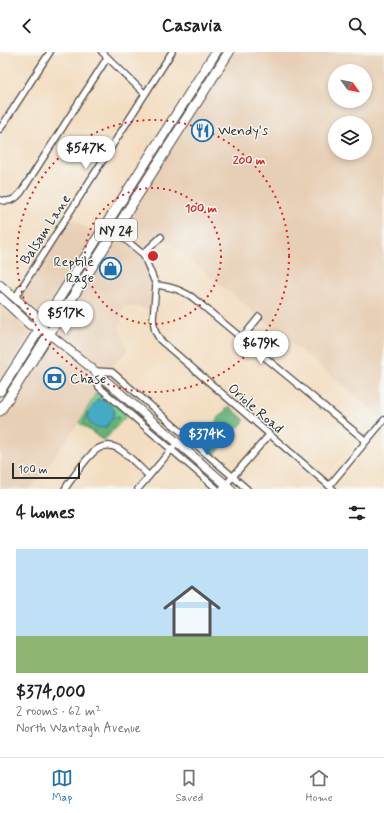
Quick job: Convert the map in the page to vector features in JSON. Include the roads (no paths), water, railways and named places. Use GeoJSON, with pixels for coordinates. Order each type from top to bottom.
{"type":"FeatureCollection","features":[{"type":"Feature","properties":{"kind":"main road","name":"NY 24"},"geometry":{"type":"LineString","coordinates":[[0,390],[216,52]]}},
{"type":"Feature","properties":{"kind":"main road","name":"NY 24"},"geometry":{"type":"LineString","coordinates":[[0,411],[230,52]]}},
{"type":"Feature","properties":{"kind":"main road"},"geometry":{"type":"LineString","coordinates":[[170,146],[170,135],[197,92],[207,66]]}},
{"type":"Feature","properties":{"kind":"main road"},"geometry":{"type":"LineString","coordinates":[[160,139],[170,146]]}},
{"type":"Feature","properties":{"kind":"main road"},"geometry":{"type":"LineString","coordinates":[[0,286],[37,317],[41,327],[95,371],[226,488]]}},
{"type":"Feature","properties":{"kind":"main road"},"geometry":{"type":"LineString","coordinates":[[0,297],[30,325],[41,327]]}},
{"type":"Feature","properties":{"kind":"street"},"geometry":{"type":"LineString","coordinates":[[0,129],[50,52]]}},
{"type":"Feature","properties":{"kind":"street"},"geometry":{"type":"LineString","coordinates":[[102,52],[145,94]]}},
{"type":"Feature","properties":{"kind":"street","name":"Balsam Lane"},"geometry":{"type":"LineString","coordinates":[[15,298],[172,52]]}},
{"type":"Feature","properties":{"kind":"street"},"geometry":{"type":"LineString","coordinates":[[0,200],[7,202],[13,200],[22,191],[107,58]]}},
{"type":"Feature","properties":{"kind":"street","name":"Oriole Road"},"geometry":{"type":"LineString","coordinates":[[106,224],[143,254],[156,285],[153,319],[155,331],[160,340],[331,487]]}},
{"type":"Feature","properties":{"kind":"street"},"geometry":{"type":"LineString","coordinates":[[143,254],[161,237]]}},
{"type":"Feature","properties":{"kind":"street"},"geometry":{"type":"LineString","coordinates":[[156,285],[176,288],[192,297],[366,441]]}},
{"type":"Feature","properties":{"kind":"street"},"geometry":{"type":"LineString","coordinates":[[242,338],[259,317]]}},
{"type":"Feature","properties":{"kind":"street"},"geometry":{"type":"LineString","coordinates":[[217,489],[99,387],[95,371],[112,372],[247,489]]}},
{"type":"Feature","properties":{"kind":"street"},"geometry":{"type":"LineString","coordinates":[[331,487],[384,420]]}},
{"type":"Feature","properties":{"kind":"street"},"geometry":{"type":"LineString","coordinates":[[226,488],[233,477],[269,435]]}},
{"type":"Feature","properties":{"kind":"street"},"geometry":{"type":"LineString","coordinates":[[138,489],[177,443]]}},
{"type":"Feature","properties":{"kind":"street"},"geometry":{"type":"LineString","coordinates":[[64,489],[90,455],[102,447],[108,446],[118,449],[149,476]]}},
{"type":"Feature","properties":{"kind":"water"},"geometry":{"type":"Polygon","coordinates":[[[98,398],[107,402],[115,410],[113,417],[106,427],[94,427],[90,423],[87,416],[98,398]]]}},
{"type":"Feature","properties":{"kind":"place","name":"Wendy's"},"geometry":{"type":"Point","coordinates":[202,130]}},
{"type":"Feature","properties":{"kind":"place","name":"Reptile Rage"},"geometry":{"type":"Point","coordinates":[110,269]}},
{"type":"Feature","properties":{"kind":"place","name":"Chase"},"geometry":{"type":"Point","coordinates":[55,378]}}]}
